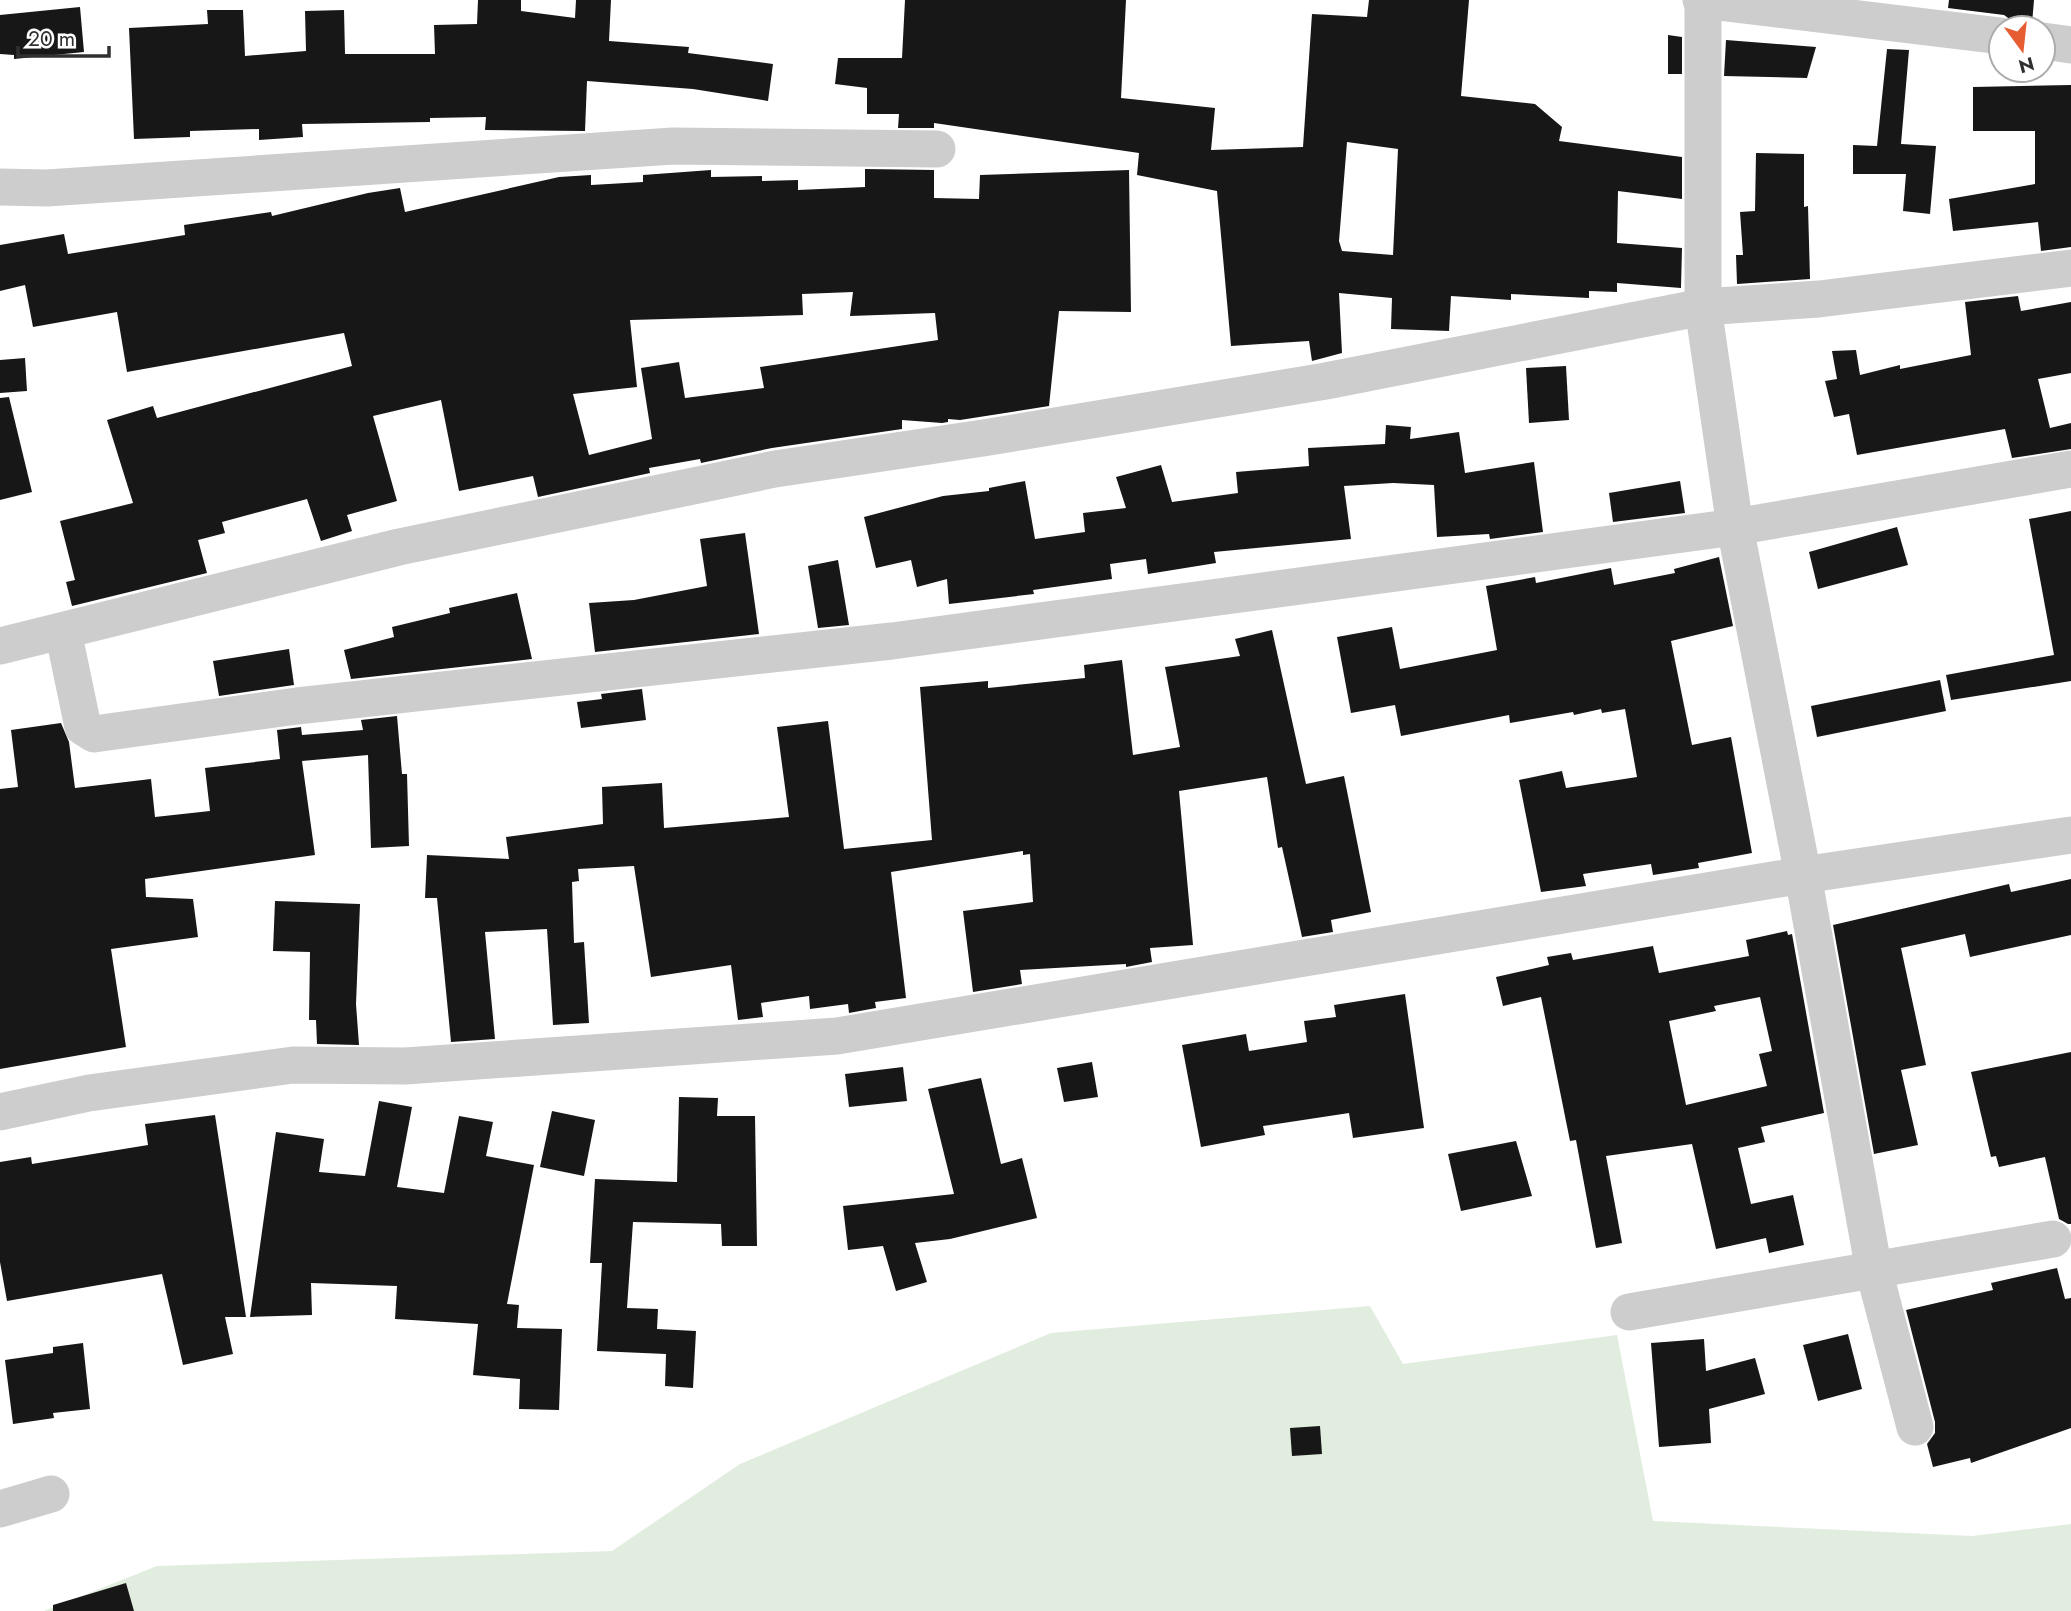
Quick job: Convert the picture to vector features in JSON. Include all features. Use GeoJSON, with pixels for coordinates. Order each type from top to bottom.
{"type":"FeatureCollection","features":[{"type":"Feature","properties":{"kind":"street"},"geometry":{"type":"LineString","coordinates":[[1915,1427],[1874,1271],[1803,875],[1735,527],[1703,307],[1702,0],[1987,34]]}},
{"type":"Feature","properties":{"kind":"street"},"geometry":{"type":"LineString","coordinates":[[0,187],[47,188],[673,146],[937,149]]}},
{"type":"Feature","properties":{"kind":"street"},"geometry":{"type":"LineString","coordinates":[[0,646],[399,547],[775,469],[983,439],[1326,381],[1703,307],[1819,299],[2071,268]]}},
{"type":"Feature","properties":{"kind":"street"},"geometry":{"type":"LineString","coordinates":[[63,631],[83,727],[94,734],[297,706],[892,640],[1735,527],[2071,469]]}},
{"type":"Feature","properties":{"kind":"street"},"geometry":{"type":"LineString","coordinates":[[0,1112],[89,1093],[293,1065],[405,1066],[837,1037],[1803,875],[2071,835]]}},
{"type":"Feature","properties":{"kind":"street"},"geometry":{"type":"LineString","coordinates":[[1629,1312],[2053,1239]]}},
{"type":"Feature","properties":{"kind":"street"},"geometry":{"type":"LineString","coordinates":[[0,1508],[51,1494]]}},
{"type":"Feature","properties":{"kind":"green space"},"geometry":{"type":"Polygon","coordinates":[[[1370,1306],[1403,1364],[1617,1335],[1653,1521],[1972,1536],[2071,1524],[2071,1611],[44,1611],[157,1566],[612,1551],[740,1464],[1051,1333],[1370,1306]]]}},
{"type":"Feature","properties":{"kind":"building"},"geometry":{"type":"Polygon","coordinates":[[[478,0],[521,0],[521,11],[575,18],[576,0],[611,0],[609,41],[689,47],[688,53],[773,64],[768,101],[693,89],[587,81],[585,131],[485,130],[486,117],[430,118],[430,122],[302,124],[303,137],[259,140],[259,129],[190,131],[190,137],[134,139],[129,28],[208,24],[207,10],[243,10],[245,56],[306,51],[305,11],[344,10],[345,54],[435,54],[434,25],[477,24],[478,0]]]}},
{"type":"Feature","properties":{"kind":"building"},"geometry":{"type":"Polygon","coordinates":[[[905,0],[1126,0],[1121,98],[1215,108],[1211,150],[1303,147],[1312,14],[1367,17],[1369,0],[1469,0],[1461,96],[1535,104],[1562,127],[1559,141],[1682,157],[1682,199],[1618,191],[1617,243],[1682,248],[1681,288],[1617,283],[1617,292],[1589,291],[1589,298],[1511,294],[1511,300],[1451,296],[1449,331],[1391,329],[1392,298],[1339,293],[1342,353],[1312,361],[1309,341],[1231,346],[1217,191],[1137,175],[1139,153],[934,123],[934,128],[898,128],[899,114],[867,114],[867,88],[835,84],[838,58],[902,58],[905,0]],[[1347,142],[1339,241],[1342,251],[1393,255],[1398,149],[1347,142]]]}},
{"type":"Feature","properties":{"kind":"building"},"geometry":{"type":"Polygon","coordinates":[[[1949,0],[2034,0],[2033,14],[1996,14],[1948,8],[1949,0]]]}},
{"type":"Feature","properties":{"kind":"building"},"geometry":{"type":"Polygon","coordinates":[[[80,7],[84,52],[14,59],[14,55],[0,54],[0,15],[80,7]]]}},
{"type":"Feature","properties":{"kind":"building"},"geometry":{"type":"Polygon","coordinates":[[[1668,35],[1682,37],[1682,74],[1668,74],[1668,35]]]}},
{"type":"Feature","properties":{"kind":"building"},"geometry":{"type":"Polygon","coordinates":[[[1726,40],[1816,47],[1807,78],[1724,76],[1726,40]]]}},
{"type":"Feature","properties":{"kind":"building"},"geometry":{"type":"Polygon","coordinates":[[[1887,49],[1909,50],[1901,144],[1936,146],[1930,214],[1903,211],[1906,174],[1853,174],[1853,145],[1877,146],[1887,49]]]}},
{"type":"Feature","properties":{"kind":"building"},"geometry":{"type":"Polygon","coordinates":[[[2071,85],[2071,247],[2041,251],[2038,222],[1953,231],[1949,199],[2035,184],[2035,131],[1973,131],[1973,87],[2071,85]]]}},
{"type":"Feature","properties":{"kind":"building"},"geometry":{"type":"Polygon","coordinates":[[[1756,153],[1804,154],[1804,207],[1808,206],[1810,279],[1737,284],[1736,255],[1743,255],[1740,212],[1755,211],[1756,153]]]}},
{"type":"Feature","properties":{"kind":"building"},"geometry":{"type":"Polygon","coordinates":[[[865,169],[934,170],[934,198],[979,199],[980,175],[1129,170],[1131,312],[1059,311],[1049,406],[960,420],[948,419],[948,422],[942,423],[902,420],[902,429],[772,448],[701,463],[700,459],[649,468],[650,473],[538,497],[533,476],[459,491],[441,400],[373,416],[397,501],[347,515],[352,531],[321,541],[307,499],[222,522],[225,533],[198,540],[207,573],[72,606],[66,582],[75,580],[60,521],[133,503],[107,420],[153,406],[157,418],[352,366],[344,333],[127,372],[117,312],[33,327],[25,285],[0,291],[0,245],[64,234],[68,254],[185,235],[184,225],[271,212],[272,216],[368,193],[400,188],[405,212],[559,177],[591,175],[591,185],[643,182],[643,175],[711,170],[711,177],[762,176],[762,181],[798,180],[798,190],[865,187],[865,169]],[[853,292],[802,294],[803,315],[630,320],[637,387],[573,394],[589,455],[652,439],[641,368],[679,362],[685,398],[764,388],[760,367],[938,340],[935,313],[850,316],[853,292]]]}},
{"type":"Feature","properties":{"kind":"building"},"geometry":{"type":"Polygon","coordinates":[[[2018,296],[2021,311],[2071,302],[2071,373],[2038,379],[2050,428],[2071,423],[2071,449],[2012,458],[2005,429],[1857,455],[1849,414],[1834,417],[1825,381],[1837,379],[1832,351],[1856,350],[1860,375],[1900,365],[1900,369],[1971,355],[1965,302],[2018,296]]]}},
{"type":"Feature","properties":{"kind":"building"},"geometry":{"type":"Polygon","coordinates":[[[25,358],[27,391],[0,393],[0,360],[25,358]]]}},
{"type":"Feature","properties":{"kind":"building"},"geometry":{"type":"Polygon","coordinates":[[[1566,366],[1569,420],[1529,423],[1526,368],[1566,366]]]}},
{"type":"Feature","properties":{"kind":"building"},"geometry":{"type":"Polygon","coordinates":[[[9,397],[32,492],[0,500],[0,398],[9,397]]]}},
{"type":"Feature","properties":{"kind":"building"},"geometry":{"type":"Polygon","coordinates":[[[1386,425],[1411,427],[1410,439],[1459,432],[1465,473],[1534,462],[1543,532],[1490,539],[1489,534],[1437,537],[1434,485],[1393,483],[1344,486],[1351,539],[1214,552],[1216,563],[1148,574],[1146,559],[1110,564],[1112,579],[1033,590],[1034,594],[949,604],[947,579],[917,587],[911,560],[876,568],[864,517],[943,496],[989,491],[989,488],[1025,481],[1035,539],[1085,532],[1083,513],[1126,508],[1116,477],[1161,465],[1172,502],[1238,493],[1236,472],[1309,466],[1308,448],[1385,444],[1386,425]]]}},
{"type":"Feature","properties":{"kind":"building"},"geometry":{"type":"Polygon","coordinates":[[[1680,481],[1685,513],[1613,522],[1609,493],[1680,481]]]}},
{"type":"Feature","properties":{"kind":"building"},"geometry":{"type":"Polygon","coordinates":[[[2071,511],[2071,681],[1951,700],[1946,675],[2054,655],[2029,519],[2071,511]]]}},
{"type":"Feature","properties":{"kind":"building"},"geometry":{"type":"Polygon","coordinates":[[[1897,527],[1908,565],[1818,589],[1809,552],[1897,527]]]}},
{"type":"Feature","properties":{"kind":"building"},"geometry":{"type":"Polygon","coordinates":[[[745,533],[759,634],[595,652],[589,603],[634,600],[707,586],[700,539],[745,533]]]}},
{"type":"Feature","properties":{"kind":"building"},"geometry":{"type":"Polygon","coordinates":[[[1719,557],[1733,626],[1671,641],[1692,745],[1731,737],[1752,853],[1698,863],[1699,868],[1653,875],[1651,864],[1583,874],[1586,886],[1541,892],[1519,780],[1562,771],[1566,788],[1637,777],[1625,709],[1602,713],[1601,709],[1574,715],[1573,712],[1510,723],[1509,715],[1401,736],[1395,705],[1351,713],[1337,637],[1392,627],[1400,669],[1497,650],[1486,586],[1535,577],[1536,583],[1611,568],[1614,585],[1675,573],[1674,569],[1719,557]]]}},
{"type":"Feature","properties":{"kind":"building"},"geometry":{"type":"Polygon","coordinates":[[[838,560],[849,625],[818,628],[808,566],[838,560]]]}},
{"type":"Feature","properties":{"kind":"building"},"geometry":{"type":"Polygon","coordinates":[[[517,593],[532,659],[351,679],[344,650],[394,637],[392,627],[450,613],[449,608],[517,593]]]}},
{"type":"Feature","properties":{"kind":"building"},"geometry":{"type":"Polygon","coordinates":[[[1272,630],[1306,784],[1344,776],[1371,912],[1331,920],[1333,932],[1302,937],[1282,847],[1278,848],[1267,777],[1179,791],[1193,945],[1150,948],[1152,962],[1126,967],[1126,964],[1020,970],[1022,984],[973,992],[963,911],[1033,902],[1030,854],[1023,855],[1023,851],[891,872],[906,998],[875,1002],[876,1008],[849,1013],[848,1004],[810,1009],[809,996],[761,1003],[763,1017],[738,1020],[731,965],[651,977],[634,866],[578,869],[579,881],[572,882],[574,943],[584,942],[589,1023],[553,1025],[547,929],[485,932],[495,1039],[451,1042],[437,898],[425,898],[427,855],[509,859],[506,837],[603,824],[602,787],[662,783],[664,828],[789,817],[777,727],[828,721],[844,849],[932,840],[920,687],[988,681],[988,688],[1085,678],[1084,665],[1122,660],[1133,755],[1180,747],[1165,667],[1240,656],[1235,639],[1272,630]]]}},
{"type":"Feature","properties":{"kind":"building"},"geometry":{"type":"Polygon","coordinates":[[[289,649],[294,685],[219,696],[213,661],[289,649]]]}},
{"type":"Feature","properties":{"kind":"building"},"geometry":{"type":"Polygon","coordinates":[[[1940,680],[1946,711],[1817,737],[1811,706],[1940,680]]]}},
{"type":"Feature","properties":{"kind":"building"},"geometry":{"type":"Polygon","coordinates":[[[642,689],[646,720],[581,728],[577,702],[602,699],[601,694],[642,689]]]}},
{"type":"Feature","properties":{"kind":"building"},"geometry":{"type":"Polygon","coordinates":[[[397,716],[402,774],[407,774],[409,846],[371,848],[368,755],[302,761],[315,855],[145,879],[146,897],[193,899],[198,937],[111,949],[126,1047],[0,1069],[0,789],[18,787],[11,730],[61,723],[69,742],[75,788],[151,779],[155,817],[210,811],[205,768],[280,759],[277,730],[301,727],[302,735],[363,730],[361,720],[397,716]]]}},
{"type":"Feature","properties":{"kind":"building"},"geometry":{"type":"Polygon","coordinates":[[[2071,879],[2071,935],[1970,957],[1965,934],[1901,948],[1926,1065],[1901,1070],[1918,1145],[1874,1154],[1833,925],[2009,884],[2011,892],[2071,879]]]}},
{"type":"Feature","properties":{"kind":"building"},"geometry":{"type":"Polygon","coordinates":[[[275,901],[360,904],[356,1004],[359,1045],[317,1044],[316,1020],[309,1020],[310,952],[273,951],[275,901]]]}},
{"type":"Feature","properties":{"kind":"building"},"geometry":{"type":"Polygon","coordinates":[[[1787,931],[1788,935],[1792,934],[1824,1113],[1761,1127],[1765,1142],[1738,1148],[1751,1204],[1793,1195],[1804,1245],[1769,1253],[1766,1238],[1716,1249],[1692,1144],[1606,1156],[1622,1243],[1596,1248],[1576,1140],[1570,1141],[1541,997],[1503,1006],[1496,977],[1549,965],[1547,957],[1571,953],[1573,960],[1653,946],[1659,973],[1749,956],[1746,940],[1787,931]],[[1760,997],[1714,1006],[1716,1011],[1669,1021],[1686,1105],[1767,1086],[1759,1054],[1772,1051],[1760,997]]]}},
{"type":"Feature","properties":{"kind":"building"},"geometry":{"type":"Polygon","coordinates":[[[1405,994],[1424,1128],[1353,1138],[1349,1113],[1263,1126],[1265,1135],[1201,1147],[1182,1045],[1246,1034],[1249,1051],[1307,1042],[1304,1021],[1336,1017],[1334,1005],[1405,994]]]}},
{"type":"Feature","properties":{"kind":"building"},"geometry":{"type":"Polygon","coordinates":[[[2071,1052],[2071,1224],[2068,1224],[2059,1219],[2045,1157],[1999,1167],[1996,1156],[1991,1157],[1971,1072],[2071,1052]]]}},
{"type":"Feature","properties":{"kind":"building"},"geometry":{"type":"Polygon","coordinates":[[[1092,1062],[1098,1097],[1064,1102],[1057,1068],[1092,1062]]]}},
{"type":"Feature","properties":{"kind":"building"},"geometry":{"type":"Polygon","coordinates":[[[903,1067],[907,1101],[849,1107],[845,1074],[903,1067]]]}},
{"type":"Feature","properties":{"kind":"building"},"geometry":{"type":"Polygon","coordinates":[[[981,1078],[1001,1164],[1022,1158],[1037,1218],[950,1239],[915,1243],[927,1282],[896,1291],[883,1246],[848,1250],[843,1206],[954,1194],[928,1089],[981,1078]]]}},
{"type":"Feature","properties":{"kind":"building"},"geometry":{"type":"Polygon","coordinates":[[[679,1097],[718,1098],[717,1116],[755,1116],[757,1246],[722,1246],[721,1224],[633,1222],[627,1308],[658,1309],[657,1329],[696,1331],[693,1388],[665,1386],[666,1354],[597,1351],[602,1263],[590,1263],[595,1179],[677,1182],[679,1097]]]}},
{"type":"Feature","properties":{"kind":"building"},"geometry":{"type":"Polygon","coordinates":[[[379,1101],[412,1107],[397,1187],[444,1193],[459,1116],[493,1122],[486,1156],[534,1165],[507,1304],[519,1305],[517,1328],[562,1329],[559,1410],[519,1409],[520,1379],[473,1375],[478,1324],[395,1319],[397,1286],[311,1283],[312,1315],[250,1317],[276,1132],[324,1139],[319,1172],[365,1176],[379,1101]]]}},
{"type":"Feature","properties":{"kind":"building"},"geometry":{"type":"Polygon","coordinates":[[[552,1111],[595,1120],[584,1176],[540,1167],[552,1111]]]}},
{"type":"Feature","properties":{"kind":"building"},"geometry":{"type":"Polygon","coordinates":[[[215,1115],[246,1317],[225,1317],[233,1354],[183,1365],[162,1274],[7,1301],[0,1262],[0,1162],[31,1157],[32,1164],[148,1145],[145,1124],[215,1115]]]}},
{"type":"Feature","properties":{"kind":"building"},"geometry":{"type":"Polygon","coordinates":[[[1516,1141],[1532,1196],[1461,1211],[1448,1154],[1516,1141]]]}},
{"type":"Feature","properties":{"kind":"building"},"geometry":{"type":"Polygon","coordinates":[[[2057,1268],[2065,1299],[2071,1298],[2071,1428],[1971,1463],[1970,1458],[1933,1467],[1927,1444],[1935,1433],[1935,1422],[1906,1310],[1993,1290],[1991,1283],[2057,1268]]]}},
{"type":"Feature","properties":{"kind":"building"},"geometry":{"type":"Polygon","coordinates":[[[1848,1334],[1862,1389],[1818,1401],[1803,1345],[1848,1334]]]}},
{"type":"Feature","properties":{"kind":"building"},"geometry":{"type":"Polygon","coordinates":[[[1704,1339],[1706,1371],[1755,1358],[1765,1394],[1709,1409],[1711,1443],[1659,1447],[1651,1343],[1704,1339]]]}},
{"type":"Feature","properties":{"kind":"building"},"geometry":{"type":"Polygon","coordinates":[[[83,1343],[90,1409],[53,1413],[54,1418],[13,1424],[5,1360],[53,1353],[53,1347],[83,1343]]]}},
{"type":"Feature","properties":{"kind":"building"},"geometry":{"type":"Polygon","coordinates":[[[1320,1426],[1322,1454],[1292,1456],[1290,1428],[1320,1426]]]}},
{"type":"Feature","properties":{"kind":"building"},"geometry":{"type":"Polygon","coordinates":[[[126,1583],[134,1611],[53,1611],[53,1605],[126,1583]]]}}]}
